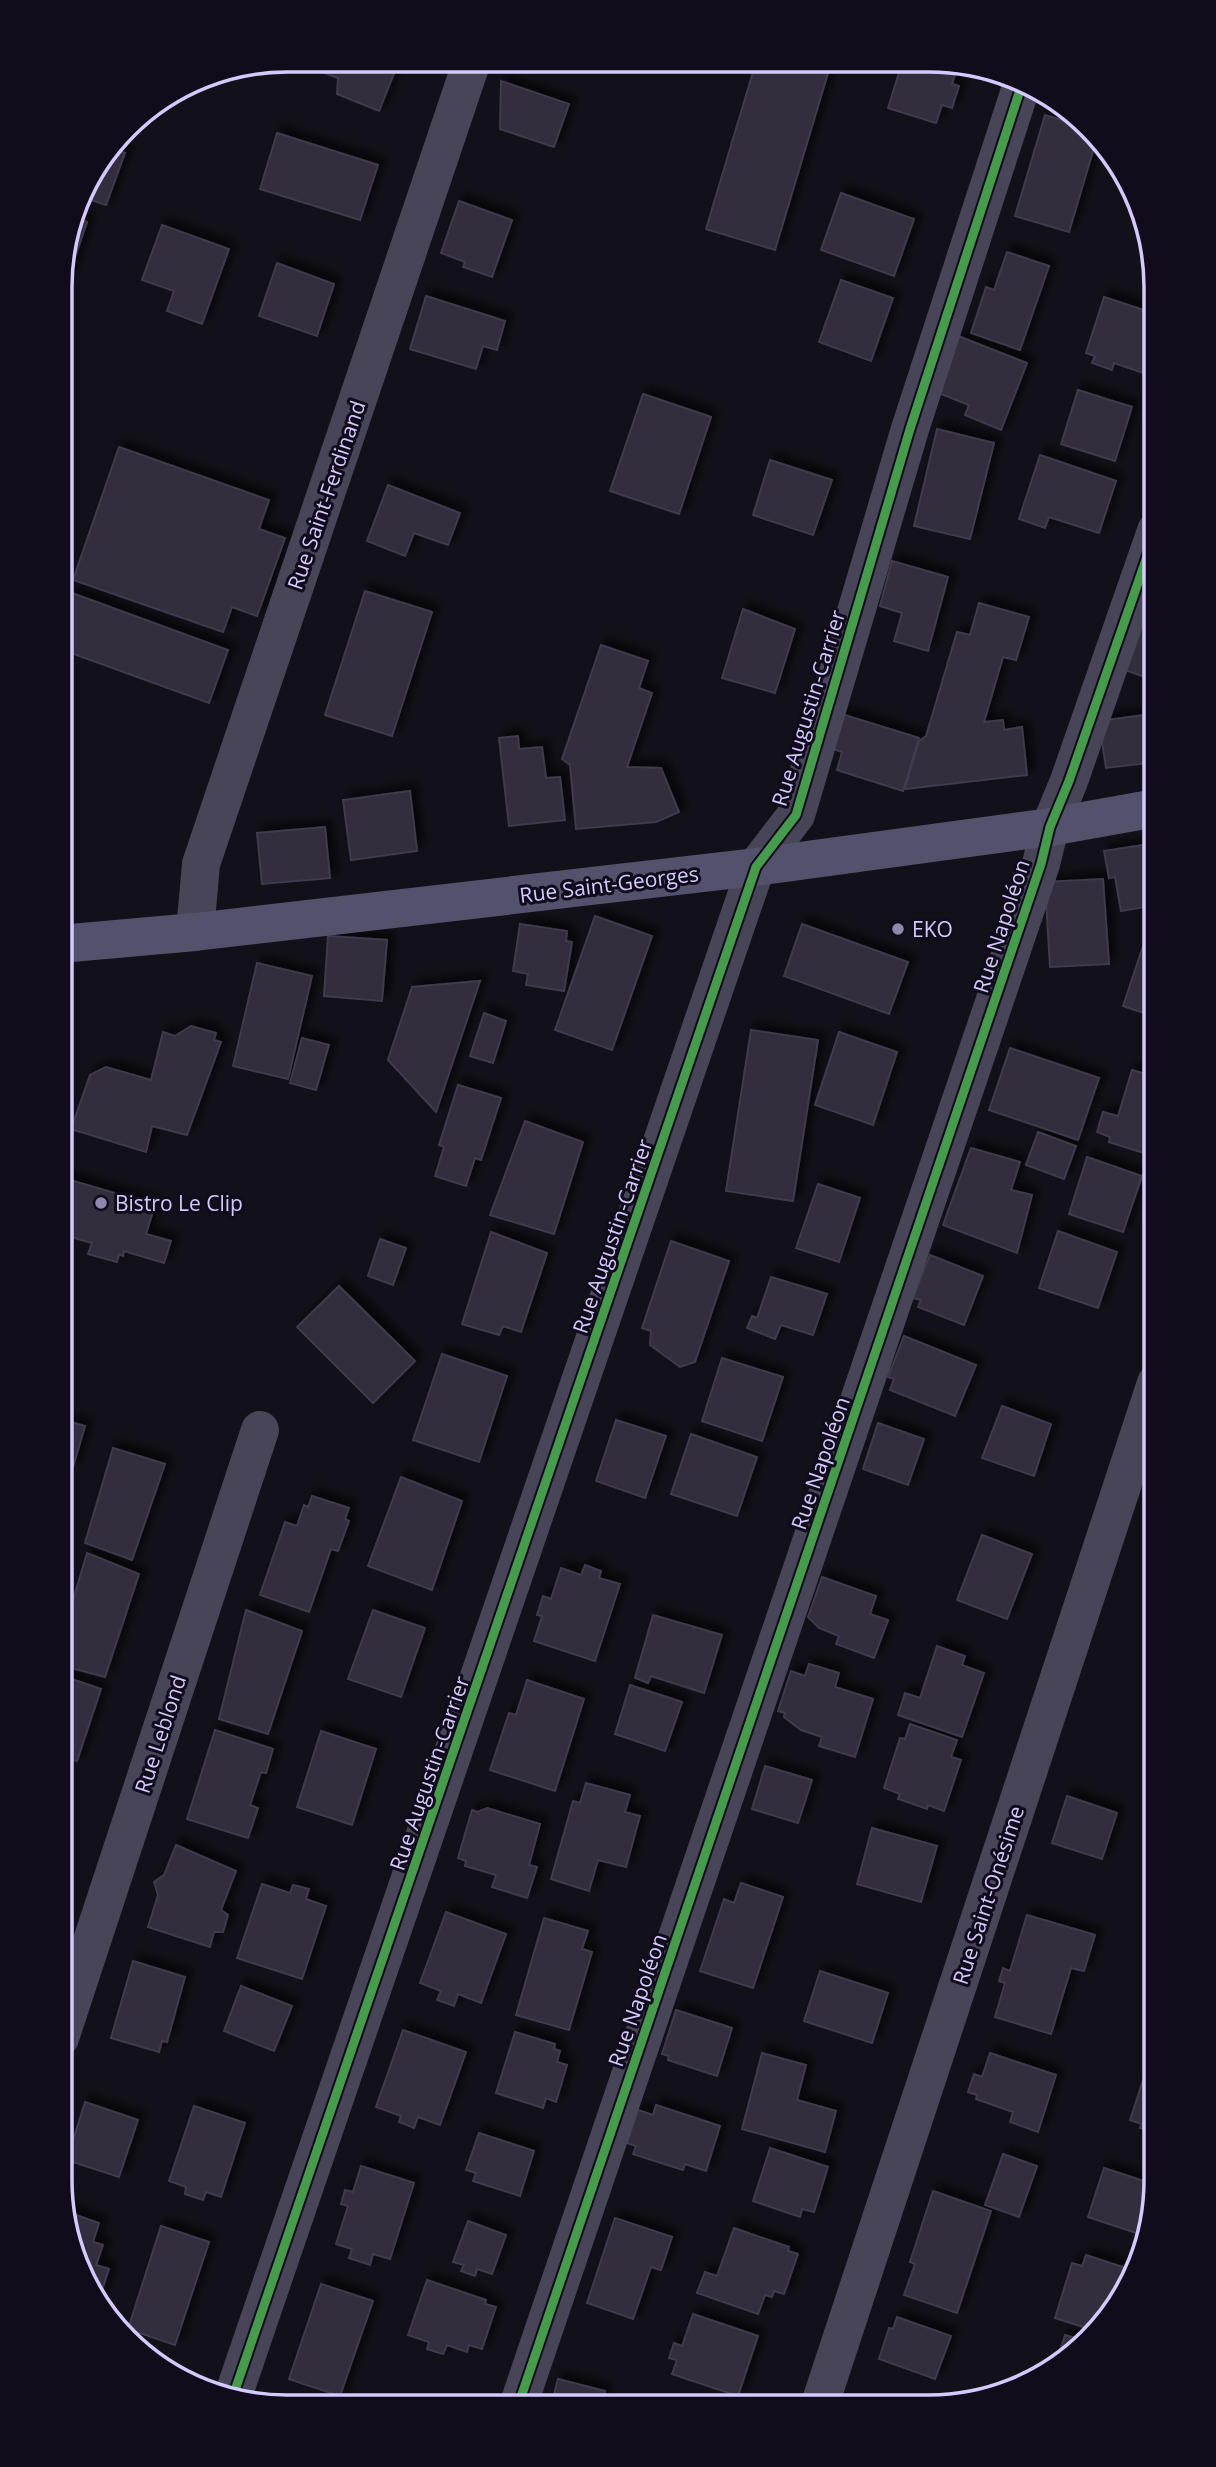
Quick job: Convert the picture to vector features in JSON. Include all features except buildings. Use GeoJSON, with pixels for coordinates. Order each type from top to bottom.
{"type":"FeatureCollection","features":[{"type":"Feature","properties":{"kind":"street","name":"Rue Saint-Ferdinand"},"geometry":{"type":"LineString","coordinates":[[195,932],[201,864],[468,72]]}},
{"type":"Feature","properties":{"kind":"street","name":"Rue Augustin-Carrier"},"geometry":{"type":"LineString","coordinates":[[235,2389],[756,867],[796,815],[909,429],[1019,92]]}},
{"type":"Feature","properties":{"kind":"street","name":"Rue Napoléon"},"geometry":{"type":"LineString","coordinates":[[522,2395],[1041,864],[1050,827],[1069,781],[1144,565]]}},
{"type":"Feature","properties":{"kind":"street","name":"Rue Saint-Georges"},"geometry":{"type":"LineString","coordinates":[[72,951],[195,932],[756,867],[1050,827],[1144,810]]}},
{"type":"Feature","properties":{"kind":"street","name":"Rue Saint-Onésime"},"geometry":{"type":"LineString","coordinates":[[823,2395],[1144,1419]]}},
{"type":"Feature","properties":{"kind":"street","name":"Rue Leblond"},"geometry":{"type":"LineString","coordinates":[[72,2002],[260,1430]]}},
{"type":"Feature","properties":{"kind":"cycle path"},"geometry":{"type":"LineString","coordinates":[[235,2389],[756,867],[796,815],[910,429],[1019,92]]}},
{"type":"Feature","properties":{"kind":"cycle path"},"geometry":{"type":"LineString","coordinates":[[522,2395],[1041,864],[1050,827],[1069,781],[1144,565]]}},
{"type":"Feature","properties":{"kind":"place","name":"EKO"},"geometry":{"type":"Point","coordinates":[898,929]}},
{"type":"Feature","properties":{"kind":"place","name":"Bistro Le Clip"},"geometry":{"type":"Point","coordinates":[101,1203]}}]}
